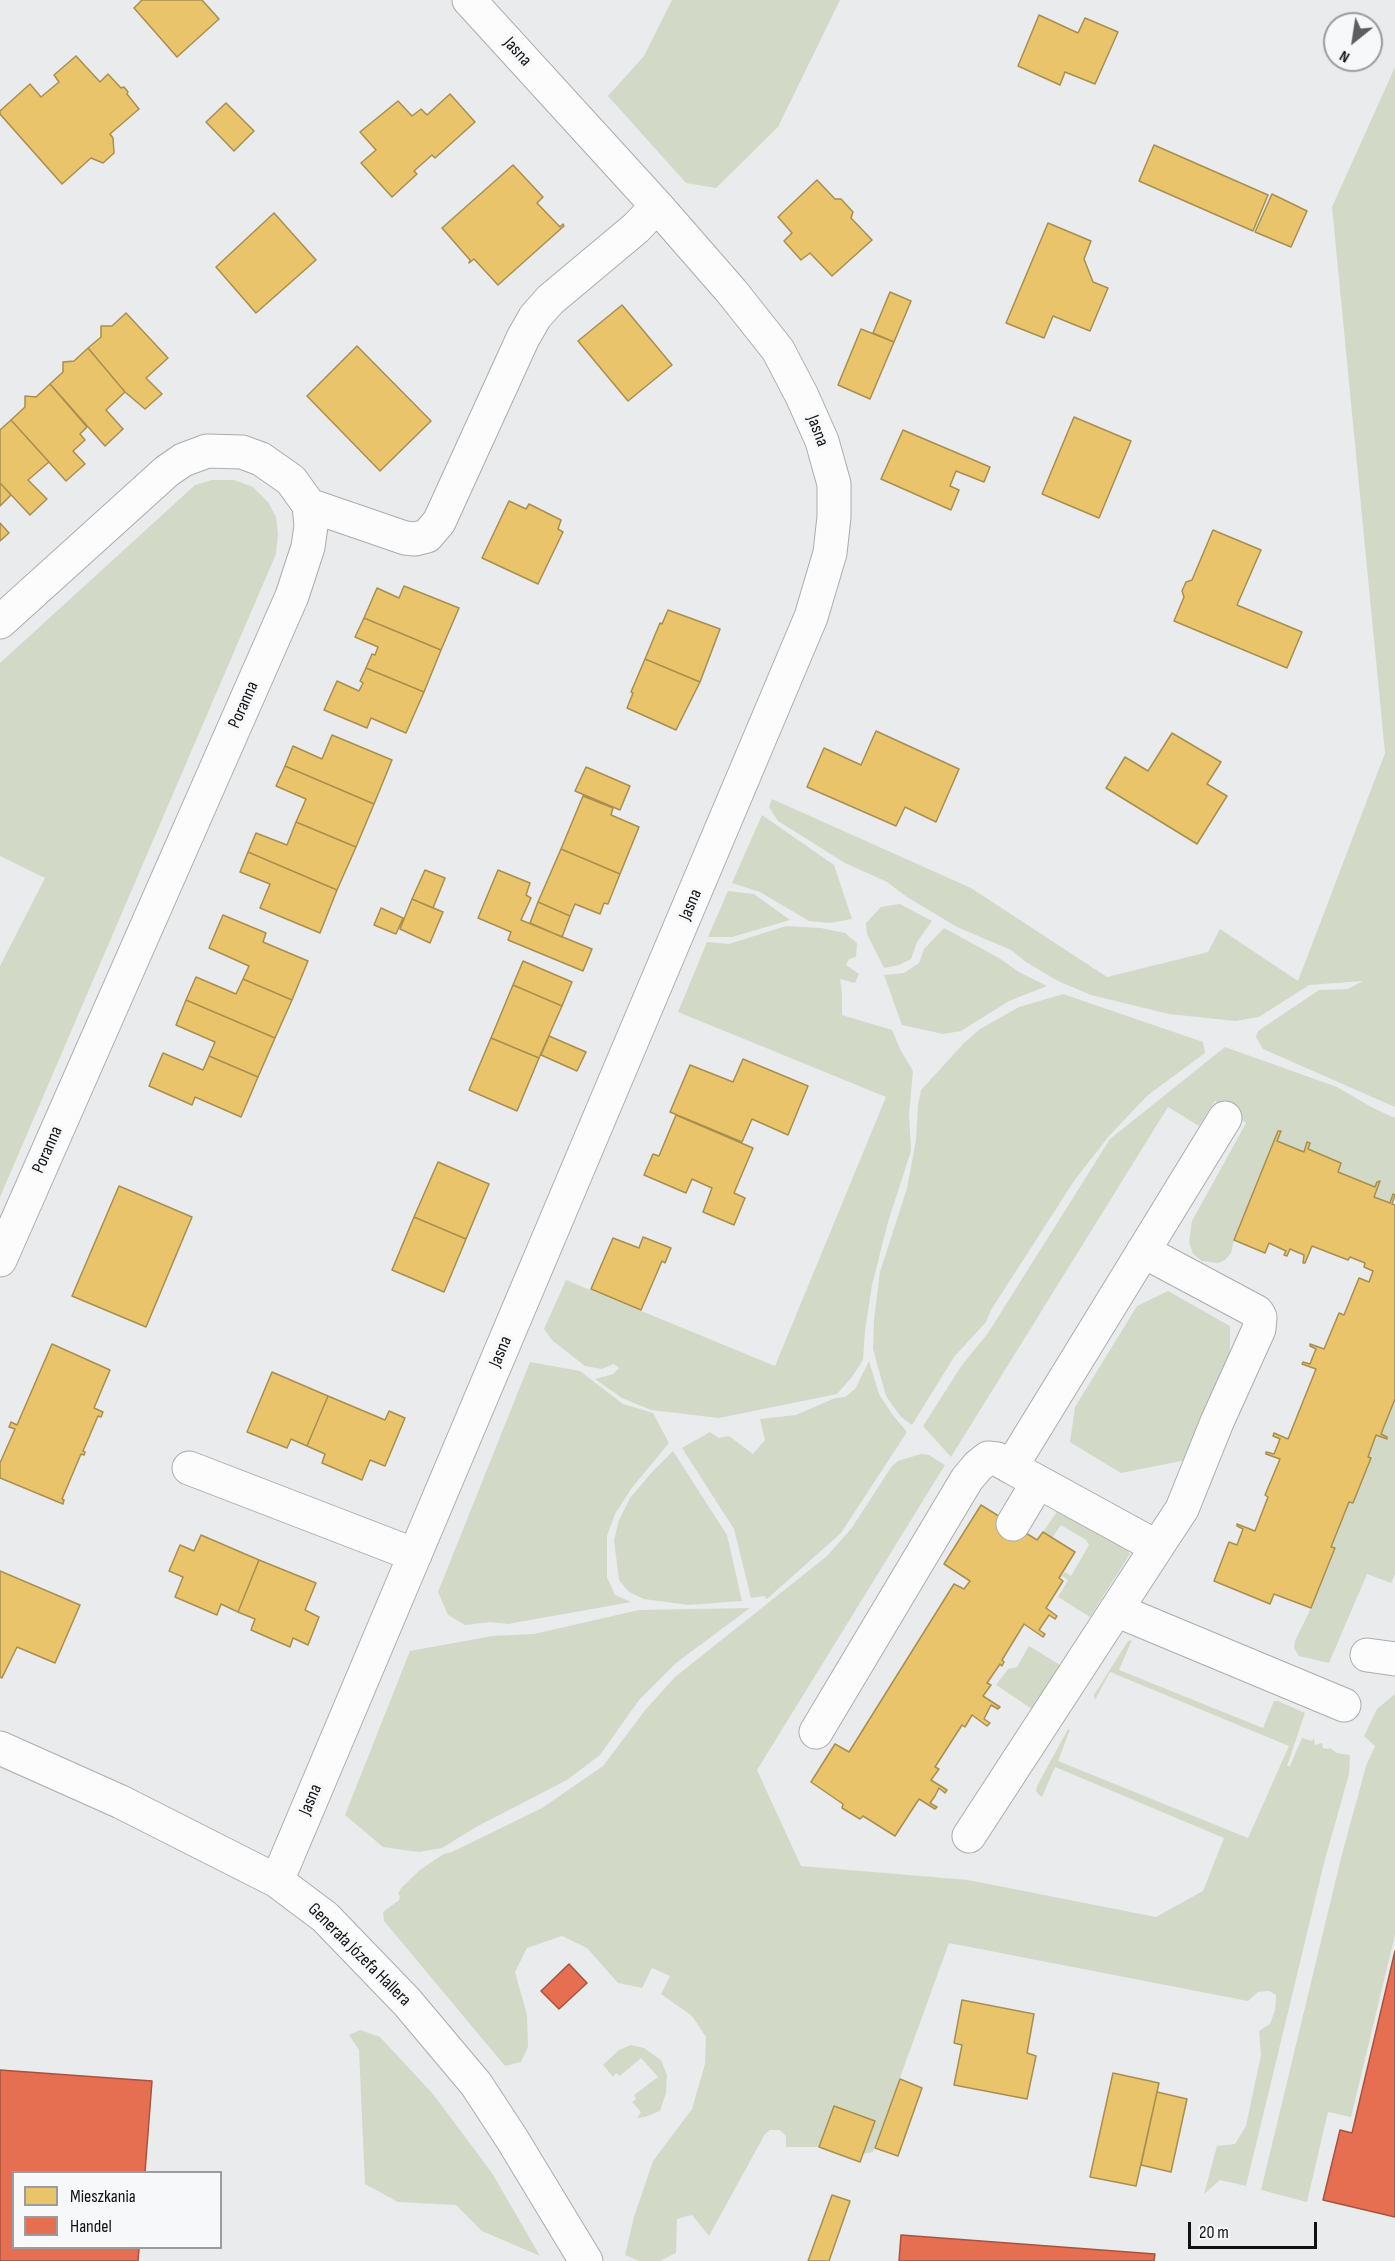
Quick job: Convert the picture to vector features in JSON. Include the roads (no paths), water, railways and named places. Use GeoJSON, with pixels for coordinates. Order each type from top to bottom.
{"type":"FeatureCollection","features":[{"type":"Feature","properties":{"kind":"street","name":"Jasna"},"geometry":{"type":"LineString","coordinates":[[277,1881],[811,617],[830,553],[834,517],[834,484],[822,441],[778,350],[732,292],[657,206],[470,0]]}},
{"type":"Feature","properties":{"kind":"street"},"geometry":{"type":"LineString","coordinates":[[0,622],[167,471],[183,460],[207,451],[242,452],[261,459],[291,480],[309,505],[405,538],[415,539],[427,536],[439,522],[523,338],[535,317],[550,300],[636,228],[657,206]]}},
{"type":"Feature","properties":{"kind":"street","name":"Poranna"},"geometry":{"type":"LineString","coordinates":[[0,1260],[292,596],[308,547],[311,526],[309,505]]}},
{"type":"Feature","properties":{"kind":"street"},"geometry":{"type":"LineString","coordinates":[[1013,1524],[1025,1474],[1143,1251],[1225,1118]]}},
{"type":"Feature","properties":{"kind":"street"},"geometry":{"type":"LineString","coordinates":[[969,1836],[1182,1509],[1217,1422],[1259,1329],[1260,1317],[1257,1312],[1143,1251]]}},
{"type":"Feature","properties":{"kind":"street"},"geometry":{"type":"LineString","coordinates":[[816,1732],[967,1479],[988,1458],[997,1459],[1157,1547]]}},
{"type":"Feature","properties":{"kind":"street"},"geometry":{"type":"LineString","coordinates":[[189,1468],[415,1555]]}},
{"type":"Feature","properties":{"kind":"street"},"geometry":{"type":"LineString","coordinates":[[1116,1610],[1344,1705]]}},
{"type":"Feature","properties":{"kind":"street","name":"Generała Józefa Hallera"},"geometry":{"type":"LineString","coordinates":[[0,1748],[121,1802],[277,1881],[306,1902],[348,1939],[455,2058],[495,2112],[586,2261]]}}]}
